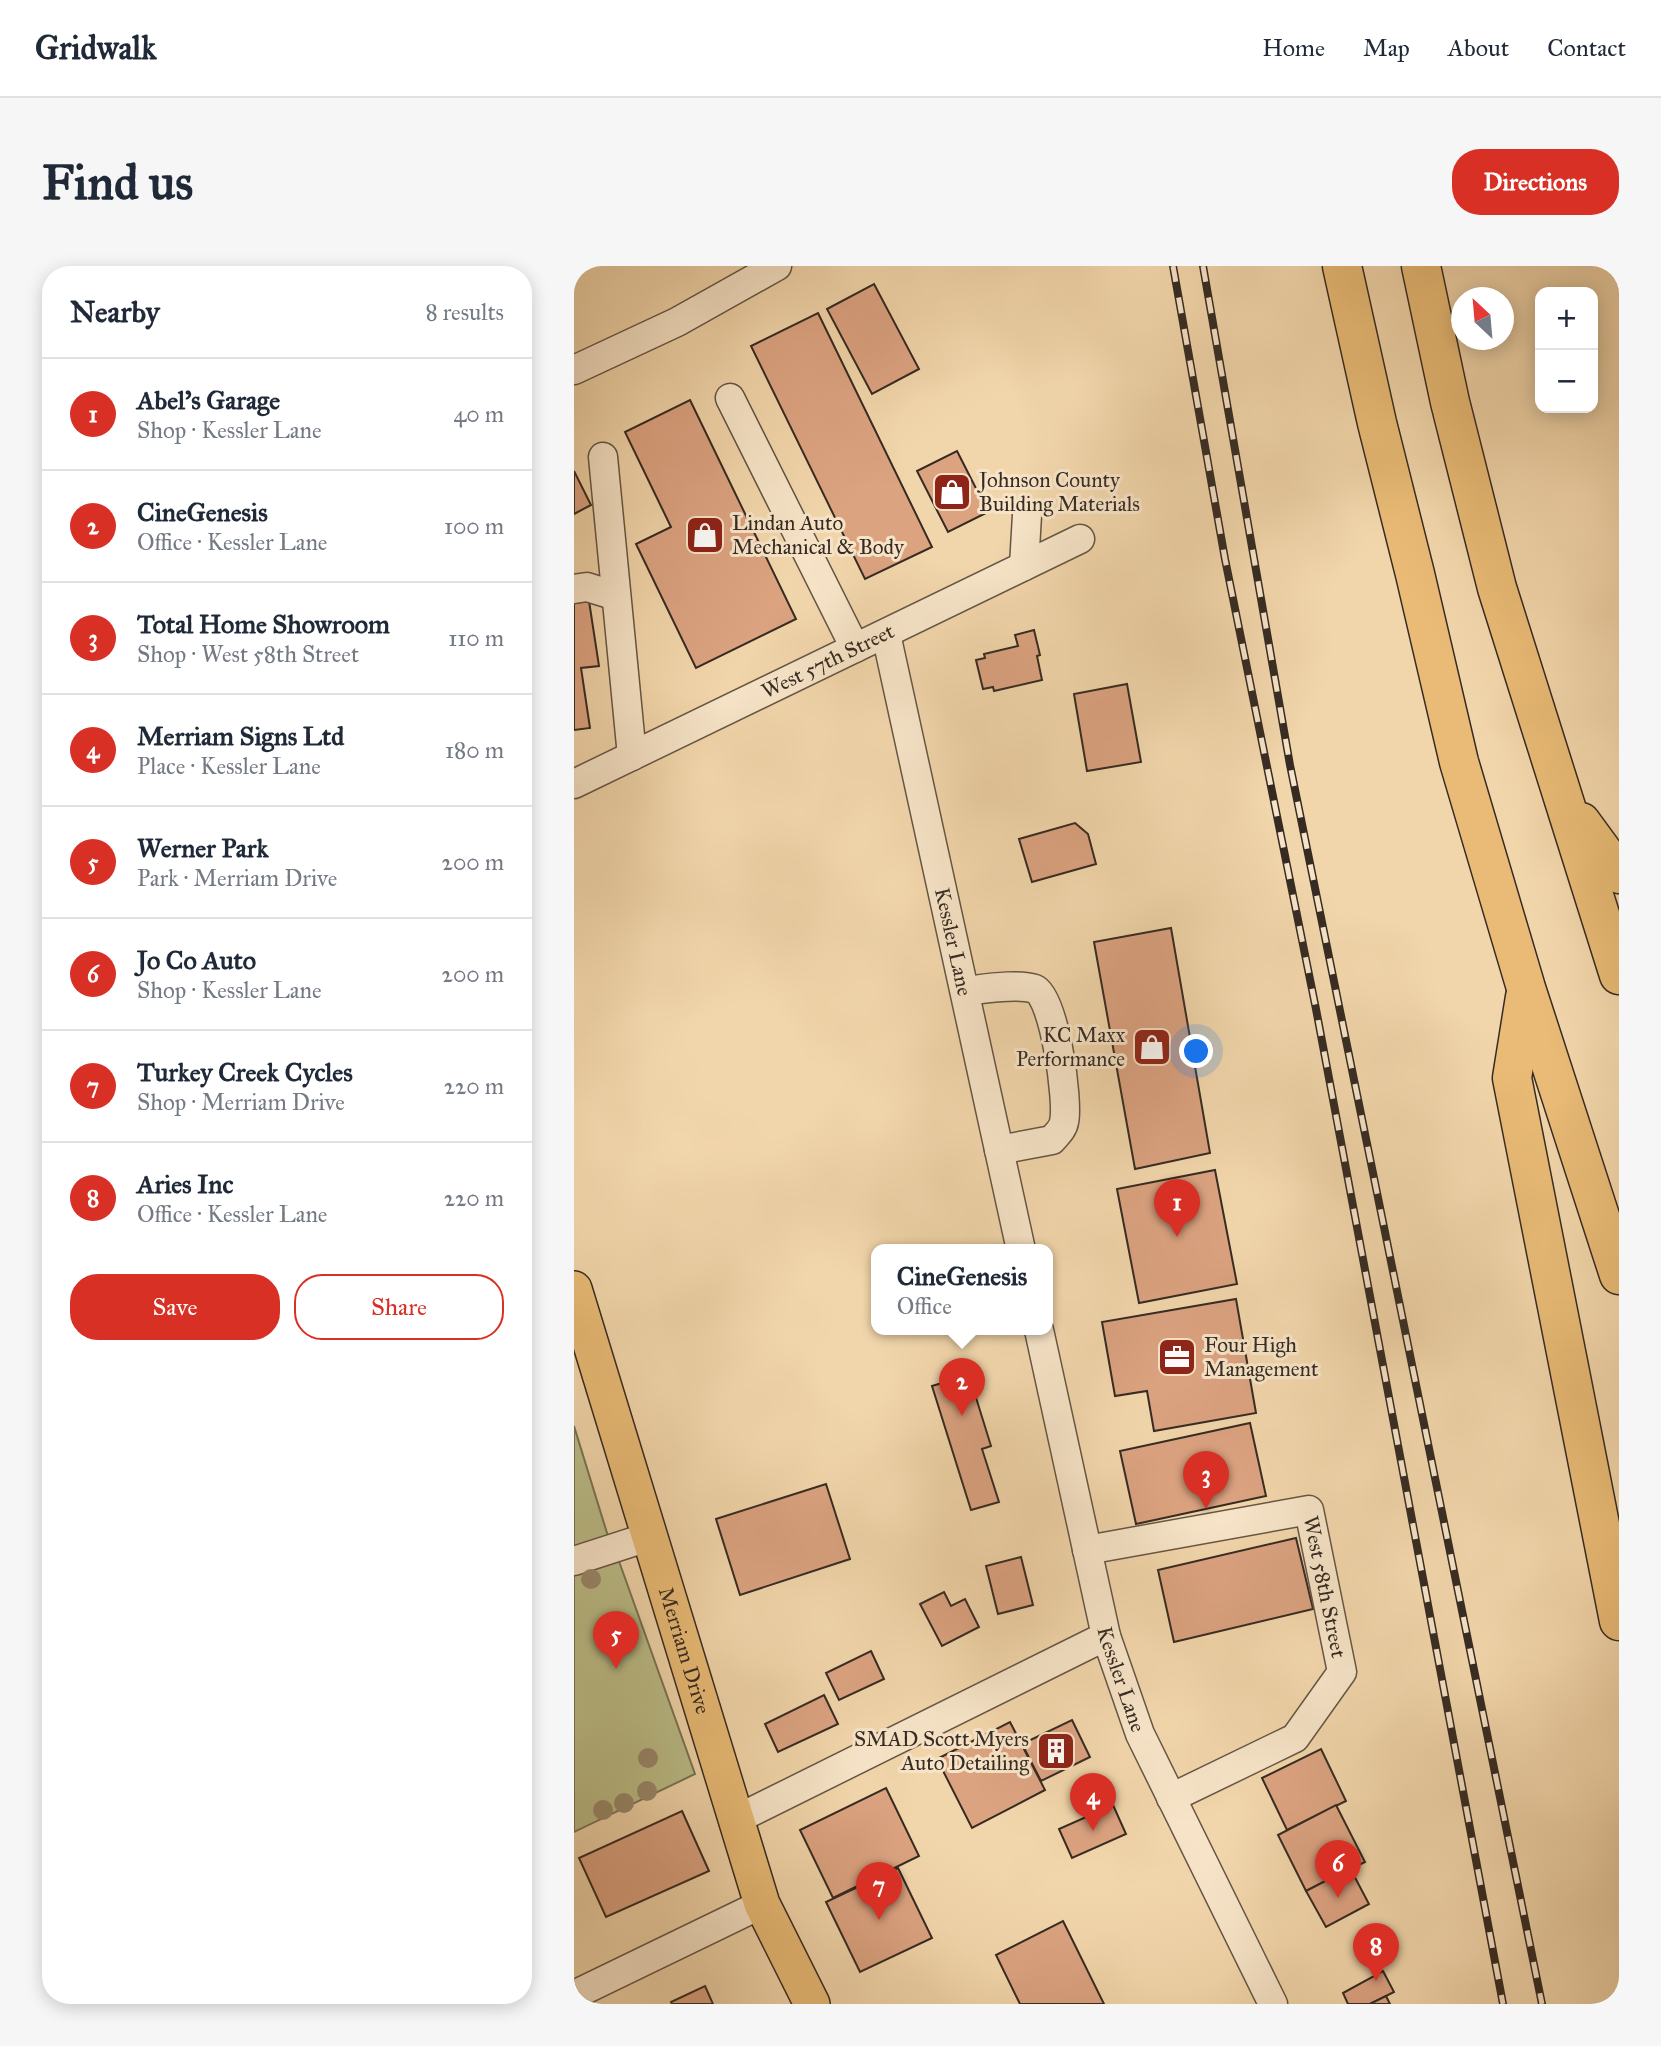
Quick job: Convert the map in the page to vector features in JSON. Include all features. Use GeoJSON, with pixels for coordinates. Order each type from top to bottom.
{"type":"FeatureCollection","features":[{"type":"Feature","properties":{"kind":"highway"},"geometry":{"type":"LineString","coordinates":[[1342,266],[1459,762],[1526,988],[1619,1275]]}},
{"type":"Feature","properties":{"kind":"highway"},"geometry":{"type":"LineString","coordinates":[[1421,266],[1450,402],[1497,589],[1619,975]]}},
{"type":"Feature","properties":{"kind":"highway"},"geometry":{"type":"LineString","coordinates":[[1562,795],[1619,874]]}},
{"type":"Feature","properties":{"kind":"highway"},"geometry":{"type":"LineString","coordinates":[[1526,988],[1512,1078],[1619,1621]]}},
{"type":"Feature","properties":{"kind":"main road","name":"Merriam Drive"},"geometry":{"type":"LineString","coordinates":[[574,1289],[762,1904],[812,2004]]}},
{"type":"Feature","properties":{"kind":"street"},"geometry":{"type":"LineString","coordinates":[[574,370],[677,322],[777,266]]}},
{"type":"Feature","properties":{"kind":"street"},"geometry":{"type":"LineString","coordinates":[[730,398],[855,648]]}},
{"type":"Feature","properties":{"kind":"street"},"geometry":{"type":"LineString","coordinates":[[603,457],[632,756]]}},
{"type":"Feature","properties":{"kind":"street"},"geometry":{"type":"LineString","coordinates":[[1024,566],[1027,515]]}},
{"type":"Feature","properties":{"kind":"street","name":"West 57th Street"},"geometry":{"type":"LineString","coordinates":[[574,784],[1080,539]]}},
{"type":"Feature","properties":{"kind":"street"},"geometry":{"type":"LineString","coordinates":[[574,589],[587,587],[617,596]]}},
{"type":"Feature","properties":{"kind":"street","name":"Kessler Lane"},"geometry":{"type":"LineString","coordinates":[[887,634],[1020,1244]]}},
{"type":"Feature","properties":{"kind":"street"},"geometry":{"type":"LineString","coordinates":[[965,991],[1009,986],[1036,989],[1045,997],[1050,1010],[1065,1090],[1064,1125],[1052,1140],[999,1150]]}},
{"type":"Feature","properties":{"kind":"street","name":"Kessler Lane"},"geometry":{"type":"LineString","coordinates":[[1040,1335],[1105,1636],[1140,1734],[1273,2004]]}},
{"type":"Feature","properties":{"kind":"street","name":"West 58th Street"},"geometry":{"type":"LineString","coordinates":[[1087,1550],[1309,1510],[1342,1672],[1295,1738],[1171,1798]]}},
{"type":"Feature","properties":{"kind":"street"},"geometry":{"type":"LineString","coordinates":[[574,1561],[648,1537]]}},
{"type":"Feature","properties":{"kind":"street"},"geometry":{"type":"LineString","coordinates":[[735,1820],[1105,1636]]}},
{"type":"Feature","properties":{"kind":"street"},"geometry":{"type":"LineString","coordinates":[[574,1995],[762,1904]]}},
{"type":"Feature","properties":{"kind":"green space"},"geometry":{"type":"Polygon","coordinates":[[[574,1426],[607,1533],[695,1774],[574,1832],[574,1426]]]}},
{"type":"Feature","properties":{"kind":"building"},"geometry":{"type":"Polygon","coordinates":[[[874,284],[919,369],[872,394],[827,309],[874,284]]]}},
{"type":"Feature","properties":{"kind":"building"},"geometry":{"type":"Polygon","coordinates":[[[818,313],[932,547],[865,579],[751,346],[818,313]]]}},
{"type":"Feature","properties":{"kind":"building","name":"Lindan Auto Mechanical & Body"},"geometry":{"type":"Polygon","coordinates":[[[690,400],[796,619],[696,668],[636,544],[671,527],[625,432],[690,400]]]}},
{"type":"Feature","properties":{"kind":"building","name":"Johnson County Building Materials"},"geometry":{"type":"Polygon","coordinates":[[[957,451],[988,512],[948,532],[917,471],[957,451]]]}},
{"type":"Feature","properties":{"kind":"building"},"geometry":{"type":"Polygon","coordinates":[[[574,471],[591,505],[574,514],[574,471]]]}},
{"type":"Feature","properties":{"kind":"building"},"geometry":{"type":"Polygon","coordinates":[[[589,601],[599,666],[581,668],[590,728],[574,730],[574,603],[589,601]]]}},
{"type":"Feature","properties":{"kind":"building"},"geometry":{"type":"Polygon","coordinates":[[[1034,630],[1042,680],[994,691],[993,687],[983,689],[976,660],[985,658],[984,654],[1018,646],[1015,635],[1034,630]]]}},
{"type":"Feature","properties":{"kind":"building"},"geometry":{"type":"Polygon","coordinates":[[[1127,684],[1141,762],[1087,771],[1074,694],[1127,684]]]}},
{"type":"Feature","properties":{"kind":"building"},"geometry":{"type":"Polygon","coordinates":[[[1075,823],[1088,834],[1096,864],[1032,882],[1019,839],[1075,823]]]}},
{"type":"Feature","properties":{"kind":"building","name":"KC Maxx Performance"},"geometry":{"type":"Polygon","coordinates":[[[1171,928],[1210,1153],[1135,1169],[1094,942],[1171,928]]]}},
{"type":"Feature","properties":{"kind":"building"},"geometry":{"type":"Polygon","coordinates":[[[1215,1170],[1237,1284],[1139,1303],[1117,1189],[1215,1170]]]}},
{"type":"Feature","properties":{"kind":"building","name":"Four High Management"},"geometry":{"type":"Polygon","coordinates":[[[1236,1299],[1256,1413],[1154,1431],[1147,1391],[1115,1396],[1102,1322],[1236,1299]]]}},
{"type":"Feature","properties":{"kind":"building"},"geometry":{"type":"Polygon","coordinates":[[[969,1375],[991,1446],[982,1449],[999,1502],[971,1510],[932,1386],[969,1375]]]}},
{"type":"Feature","properties":{"kind":"building"},"geometry":{"type":"Polygon","coordinates":[[[1250,1423],[1266,1496],[1136,1524],[1120,1451],[1250,1423]]]}},
{"type":"Feature","properties":{"kind":"building"},"geometry":{"type":"Polygon","coordinates":[[[826,1484],[850,1559],[740,1595],[716,1519],[826,1484]]]}},
{"type":"Feature","properties":{"kind":"building"},"geometry":{"type":"Polygon","coordinates":[[[1296,1538],[1313,1609],[1174,1642],[1158,1570],[1296,1538]]]}},
{"type":"Feature","properties":{"kind":"building"},"geometry":{"type":"Polygon","coordinates":[[[1021,1557],[1033,1605],[998,1614],[986,1566],[1021,1557]]]}},
{"type":"Feature","properties":{"kind":"building"},"geometry":{"type":"Polygon","coordinates":[[[944,1592],[951,1606],[965,1599],[979,1627],[942,1646],[920,1604],[944,1592]]]}},
{"type":"Feature","properties":{"kind":"building"},"geometry":{"type":"Polygon","coordinates":[[[871,1651],[884,1679],[839,1700],[826,1673],[871,1651]]]}},
{"type":"Feature","properties":{"kind":"building"},"geometry":{"type":"Polygon","coordinates":[[[824,1695],[838,1724],[778,1752],[765,1724],[824,1695]]]}},
{"type":"Feature","properties":{"kind":"building","name":"SMAD Scott Myers Auto Detailing"},"geometry":{"type":"Polygon","coordinates":[[[1072,1720],[1090,1757],[1041,1781],[1022,1744],[1072,1720]]]}},
{"type":"Feature","properties":{"kind":"building"},"geometry":{"type":"Polygon","coordinates":[[[1010,1722],[1045,1790],[972,1828],[937,1759],[1010,1722]]]}},
{"type":"Feature","properties":{"kind":"building"},"geometry":{"type":"Polygon","coordinates":[[[1321,1749],[1346,1801],[1287,1830],[1262,1778],[1321,1749]]]}},
{"type":"Feature","properties":{"kind":"building"},"geometry":{"type":"Polygon","coordinates":[[[886,1788],[919,1856],[833,1898],[800,1830],[886,1788]]]}},
{"type":"Feature","properties":{"kind":"building"},"geometry":{"type":"Polygon","coordinates":[[[1113,1805],[1126,1834],[1072,1858],[1059,1829],[1113,1805]]]}},
{"type":"Feature","properties":{"kind":"building"},"geometry":{"type":"Polygon","coordinates":[[[1336,1805],[1365,1862],[1306,1891],[1278,1835],[1336,1805]]]}},
{"type":"Feature","properties":{"kind":"building"},"geometry":{"type":"Polygon","coordinates":[[[682,1811],[709,1871],[606,1917],[579,1858],[682,1811]]]}},
{"type":"Feature","properties":{"kind":"building"},"geometry":{"type":"Polygon","coordinates":[[[898,1868],[932,1938],[860,1972],[826,1902],[898,1868]]]}},
{"type":"Feature","properties":{"kind":"building"},"geometry":{"type":"Polygon","coordinates":[[[1350,1868],[1369,1904],[1326,1927],[1306,1891],[1350,1868]]]}},
{"type":"Feature","properties":{"kind":"building"},"geometry":{"type":"Polygon","coordinates":[[[1063,1921],[1104,2004],[1020,2004],[996,1955],[1063,1921]]]}},
{"type":"Feature","properties":{"kind":"building"},"geometry":{"type":"Polygon","coordinates":[[[1383,1971],[1394,1992],[1370,2004],[1348,2004],[1343,1993],[1383,1971]]]}},
{"type":"Feature","properties":{"kind":"building"},"geometry":{"type":"Polygon","coordinates":[[[705,1986],[713,2004],[672,2004],[671,2002],[705,1986]]]}},
{"type":"Feature","properties":{"kind":"building"},"geometry":{"type":"Polygon","coordinates":[[[1386,1996],[1390,2004],[1370,2004],[1386,1996]]]}},
{"type":"Feature","properties":{"kind":"railway"},"geometry":{"type":"LineString","coordinates":[[1173,266],[1225,559],[1316,1009],[1503,2004]]}},
{"type":"Feature","properties":{"kind":"railway"},"geometry":{"type":"LineString","coordinates":[[1203,266],[1290,765],[1542,2004]]}},
{"type":"Feature","properties":{"kind":"place","name":"Johnson County Building Materials"},"geometry":{"type":"Point","coordinates":[952,492]}},
{"type":"Feature","properties":{"kind":"place","name":"Lindan Auto Mechanical & Body"},"geometry":{"type":"Point","coordinates":[705,535]}},
{"type":"Feature","properties":{"kind":"place","name":"KC Maxx Performance"},"geometry":{"type":"Point","coordinates":[1152,1047]}},
{"type":"Feature","properties":{"kind":"place","name":"Abel's Garage"},"geometry":{"type":"Point","coordinates":[1177,1237]}},
{"type":"Feature","properties":{"kind":"place","name":"Four High Management"},"geometry":{"type":"Point","coordinates":[1177,1357]}},
{"type":"Feature","properties":{"kind":"place","name":"CineGenesis"},"geometry":{"type":"Point","coordinates":[962,1416]}},
{"type":"Feature","properties":{"kind":"place","name":"Total Home Showroom"},"geometry":{"type":"Point","coordinates":[1206,1509]}},
{"type":"Feature","properties":{"kind":"place","name":"Werner Park"},"geometry":{"type":"Point","coordinates":[616,1669]}},
{"type":"Feature","properties":{"kind":"place","name":"SMAD Scott Myers Auto Detailing"},"geometry":{"type":"Point","coordinates":[1056,1751]}},
{"type":"Feature","properties":{"kind":"place","name":"Merriam Signs Ltd"},"geometry":{"type":"Point","coordinates":[1093,1831]}},
{"type":"Feature","properties":{"kind":"place","name":"Jo Co Auto"},"geometry":{"type":"Point","coordinates":[1338,1898]}},
{"type":"Feature","properties":{"kind":"place","name":"Turkey Creek Cycles"},"geometry":{"type":"Point","coordinates":[879,1920]}},
{"type":"Feature","properties":{"kind":"place","name":"Aries Inc"},"geometry":{"type":"Point","coordinates":[1376,1981]}}]}
